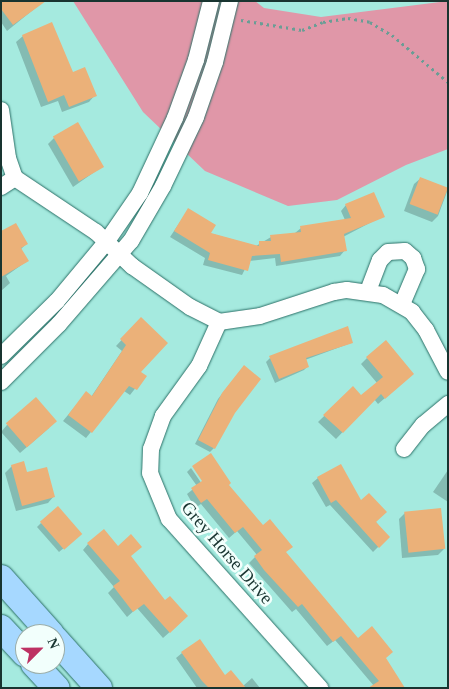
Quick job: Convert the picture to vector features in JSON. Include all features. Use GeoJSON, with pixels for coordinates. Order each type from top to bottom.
{"type":"FeatureCollection","features":[{"type":"Feature","properties":{"kind":"main road"},"geometry":{"type":"LineString","coordinates":[[1,578],[42,624]]}},
{"type":"Feature","properties":{"kind":"main road"},"geometry":{"type":"LineString","coordinates":[[1,628],[15,643]]}},
{"type":"Feature","properties":{"kind":"main road"},"geometry":{"type":"LineString","coordinates":[[65,649],[99,688]]}},
{"type":"Feature","properties":{"kind":"main road"},"geometry":{"type":"LineString","coordinates":[[43,674],[56,688]]}},
{"type":"Feature","properties":{"kind":"street"},"geometry":{"type":"LineString","coordinates":[[1,356],[57,301],[107,241],[140,193],[175,118],[196,60],[211,1]]}},
{"type":"Feature","properties":{"kind":"street"},"geometry":{"type":"LineString","coordinates":[[1,382],[59,324],[120,254],[163,186],[196,117],[215,62],[230,1]]}},
{"type":"Feature","properties":{"kind":"street"},"geometry":{"type":"LineString","coordinates":[[1,110],[8,158],[15,178],[107,241],[164,290],[219,322],[260,316],[334,292],[368,291],[402,304],[426,330],[448,372]]}},
{"type":"Feature","properties":{"kind":"street"},"geometry":{"type":"LineString","coordinates":[[1,187],[15,178]]}},
{"type":"Feature","properties":{"kind":"street"},"geometry":{"type":"LineString","coordinates":[[368,291],[380,260],[388,252],[405,251],[413,258],[416,269],[402,304]]}},
{"type":"Feature","properties":{"kind":"street","name":"Grey Horse Drive"},"geometry":{"type":"LineString","coordinates":[[219,322],[199,366],[163,416],[151,449],[150,473],[169,519],[320,688]]}},
{"type":"Feature","properties":{"kind":"street"},"geometry":{"type":"LineString","coordinates":[[404,450],[423,425],[448,404]]}},
{"type":"Feature","properties":{"kind":"path"},"geometry":{"type":"LineString","coordinates":[[236,18],[281,29],[302,30],[323,22],[348,18],[370,22],[392,35],[448,82]]}},
{"type":"Feature","properties":{"kind":"shaded area"},"geometry":{"type":"Polygon","coordinates":[[[73,1],[255,1],[264,8],[321,17],[448,1],[448,149],[406,165],[337,200],[288,206],[205,171],[143,112],[73,1]]]}},
{"type":"Feature","properties":{"kind":"building"},"geometry":{"type":"Polygon","coordinates":[[[1,1],[46,1],[13,25],[1,9],[1,1]]]}},
{"type":"Feature","properties":{"kind":"building"},"geometry":{"type":"Polygon","coordinates":[[[52,22],[73,72],[85,67],[97,96],[69,107],[64,95],[48,102],[22,35],[52,22]]]}},
{"type":"Feature","properties":{"kind":"building"},"geometry":{"type":"Polygon","coordinates":[[[78,122],[104,167],[79,182],[53,136],[78,122]]]}},
{"type":"Feature","properties":{"kind":"building"},"geometry":{"type":"Polygon","coordinates":[[[420,177],[448,188],[438,215],[410,204],[420,177]]]}},
{"type":"Feature","properties":{"kind":"building"},"geometry":{"type":"Polygon","coordinates":[[[374,192],[385,217],[344,234],[347,251],[281,262],[280,254],[252,256],[248,271],[208,260],[210,253],[174,231],[188,208],[216,225],[211,233],[259,246],[259,241],[271,241],[270,235],[301,232],[300,226],[351,218],[345,204],[374,192]]]}},
{"type":"Feature","properties":{"kind":"building"},"geometry":{"type":"Polygon","coordinates":[[[16,223],[28,244],[21,248],[29,261],[1,277],[1,231],[16,223]]]}},
{"type":"Feature","properties":{"kind":"building"},"geometry":{"type":"Polygon","coordinates":[[[141,317],[168,343],[141,372],[147,376],[137,390],[129,386],[92,433],[68,415],[86,391],[92,396],[126,345],[120,339],[141,317]]]}},
{"type":"Feature","properties":{"kind":"building"},"geometry":{"type":"Polygon","coordinates":[[[348,326],[353,343],[306,358],[309,367],[279,379],[269,356],[348,326]]]}},
{"type":"Feature","properties":{"kind":"building"},"geometry":{"type":"Polygon","coordinates":[[[386,340],[414,374],[385,399],[381,394],[343,433],[323,415],[353,386],[361,395],[383,377],[366,357],[386,340]]]}},
{"type":"Feature","properties":{"kind":"building"},"geometry":{"type":"Polygon","coordinates":[[[244,365],[261,379],[235,413],[215,449],[198,440],[222,393],[244,365]]]}},
{"type":"Feature","properties":{"kind":"building"},"geometry":{"type":"Polygon","coordinates":[[[36,397],[57,421],[27,447],[6,423],[36,397]]]}},
{"type":"Feature","properties":{"kind":"building"},"geometry":{"type":"Polygon","coordinates":[[[211,453],[231,483],[229,485],[263,525],[270,519],[293,547],[286,552],[358,638],[372,626],[393,652],[386,658],[405,688],[368,688],[379,681],[341,636],[333,642],[302,604],[298,607],[264,570],[254,556],[262,550],[243,527],[235,533],[207,499],[201,503],[191,488],[202,481],[192,466],[211,453]]]}},
{"type":"Feature","properties":{"kind":"building"},"geometry":{"type":"Polygon","coordinates":[[[24,461],[27,472],[47,467],[55,497],[22,506],[11,465],[24,461]]]}},
{"type":"Feature","properties":{"kind":"building"},"geometry":{"type":"Polygon","coordinates":[[[341,464],[361,500],[369,493],[387,512],[376,522],[390,537],[379,548],[336,500],[331,503],[317,477],[341,464]]]}},
{"type":"Feature","properties":{"kind":"building"},"geometry":{"type":"Polygon","coordinates":[[[58,506],[82,534],[64,550],[40,522],[58,506]]]}},
{"type":"Feature","properties":{"kind":"building"},"geometry":{"type":"Polygon","coordinates":[[[441,508],[445,549],[408,553],[404,512],[441,508]]]}},
{"type":"Feature","properties":{"kind":"building"},"geometry":{"type":"Polygon","coordinates":[[[104,529],[118,546],[131,534],[142,547],[131,556],[165,600],[170,596],[188,616],[170,633],[144,604],[133,612],[113,586],[120,581],[87,543],[104,529]]]}},
{"type":"Feature","properties":{"kind":"building"},"geometry":{"type":"Polygon","coordinates":[[[200,639],[225,675],[231,670],[246,688],[209,688],[202,681],[181,652],[200,639]]]}}]}
